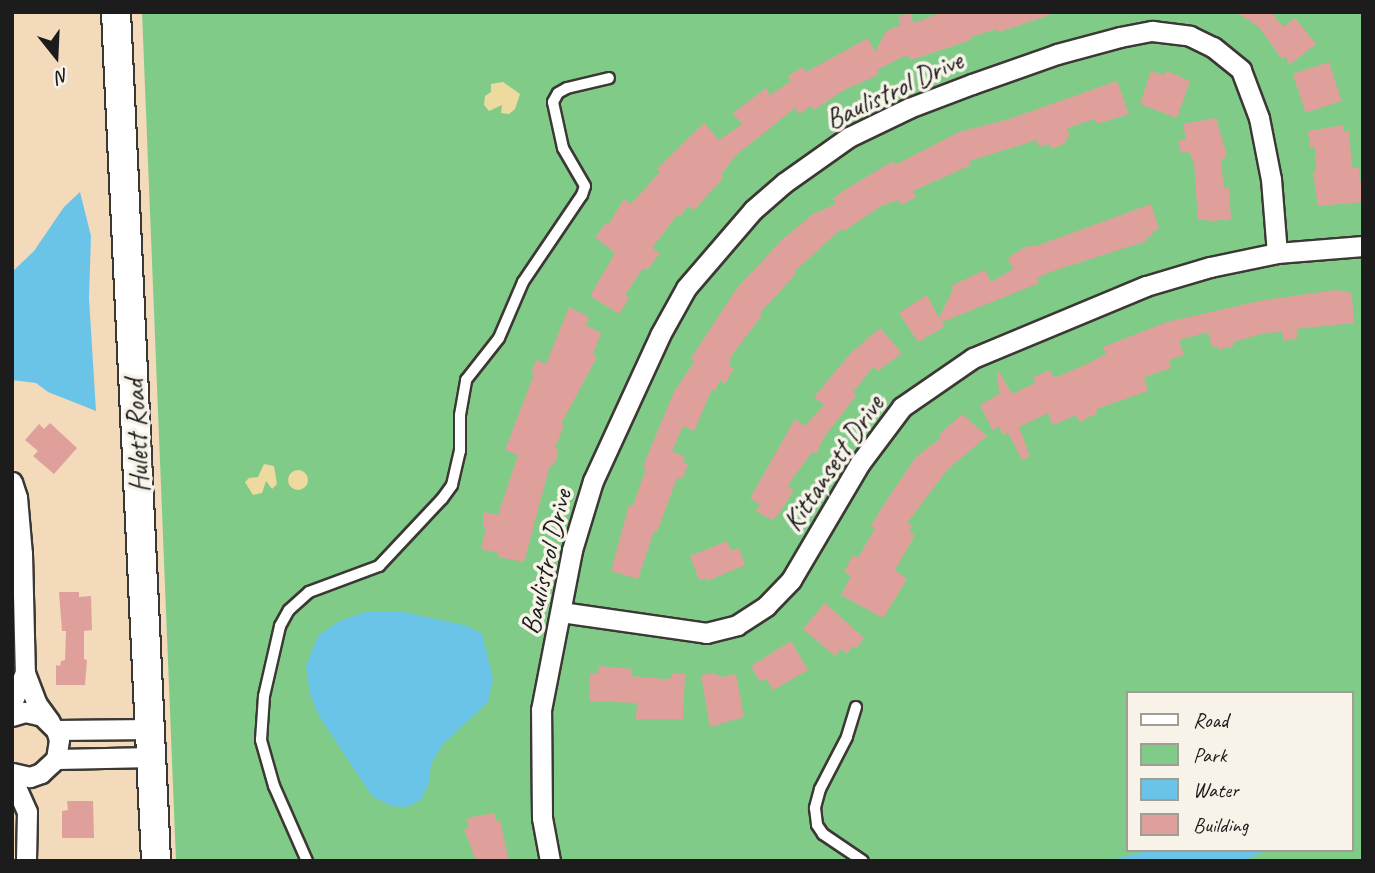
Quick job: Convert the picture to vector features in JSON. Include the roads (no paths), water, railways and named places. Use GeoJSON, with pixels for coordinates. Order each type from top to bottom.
{"type":"FeatureCollection","features":[{"type":"Feature","properties":{"kind":"street","name":"Hulett Road"},"geometry":{"type":"LineString","coordinates":[[116,12],[152,729],[156,861]]}},
{"type":"Feature","properties":{"kind":"street","name":"Baulistrol Drive"},"geometry":{"type":"LineString","coordinates":[[550,861],[541,818],[541,710],[572,550],[593,481],[660,335],[686,288],[753,210],[784,183],[849,137],[909,108],[1057,54],[1152,31],[1190,36],[1213,47],[1241,70],[1259,118],[1264,142],[1271,179],[1277,253]]}},
{"type":"Feature","properties":{"kind":"street","name":"Kittansett Drive"},"geometry":{"type":"LineString","coordinates":[[561,612],[706,633],[737,625],[766,606],[791,580],[860,463],[902,407],[972,358],[1146,286],[1210,267],[1277,253],[1363,246]]}},
{"type":"Feature","properties":{"kind":"street"},"geometry":{"type":"LineString","coordinates":[[12,482],[17,497],[18,622],[25,673],[37,704],[53,726],[59,740],[56,759],[41,773],[27,812],[26,861]]}},
{"type":"Feature","properties":{"kind":"street"},"geometry":{"type":"LineString","coordinates":[[12,703],[25,673]]}},
{"type":"Feature","properties":{"kind":"street"},"geometry":{"type":"LineString","coordinates":[[12,716],[35,713],[53,726],[152,729]]}},
{"type":"Feature","properties":{"kind":"street"},"geometry":{"type":"LineString","coordinates":[[56,759],[153,757]]}},
{"type":"Feature","properties":{"kind":"street"},"geometry":{"type":"LineString","coordinates":[[27,812],[12,775],[30,776],[41,773]]}},
{"type":"Feature","properties":{"kind":"lane"},"geometry":{"type":"LineString","coordinates":[[307,861],[274,786],[261,740],[264,696],[280,626],[289,610],[309,592],[379,566],[443,499],[452,485],[460,451],[461,397],[466,380],[499,338],[523,282],[582,195],[585,186],[563,148],[553,102],[558,93],[567,88],[609,79]]}},
{"type":"Feature","properties":{"kind":"lane"},"geometry":{"type":"LineString","coordinates":[[856,707],[848,737],[820,789],[815,808],[817,825],[823,834],[863,861]]}},
{"type":"Feature","properties":{"kind":"water"},"geometry":{"type":"Polygon","coordinates":[[[80,192],[91,236],[89,298],[96,411],[48,392],[36,383],[12,380],[12,272],[34,251],[64,207],[80,192]]]}},
{"type":"Feature","properties":{"kind":"water"},"geometry":{"type":"Polygon","coordinates":[[[399,611],[468,626],[482,634],[493,678],[488,702],[442,745],[431,764],[429,783],[421,800],[406,807],[391,806],[372,796],[319,716],[310,694],[306,666],[318,636],[339,621],[366,612],[399,611]]]}},
{"type":"Feature","properties":{"kind":"water"},"geometry":{"type":"Polygon","coordinates":[[[1143,852],[1263,852],[1243,861],[1108,861],[1143,852]]]}}]}
